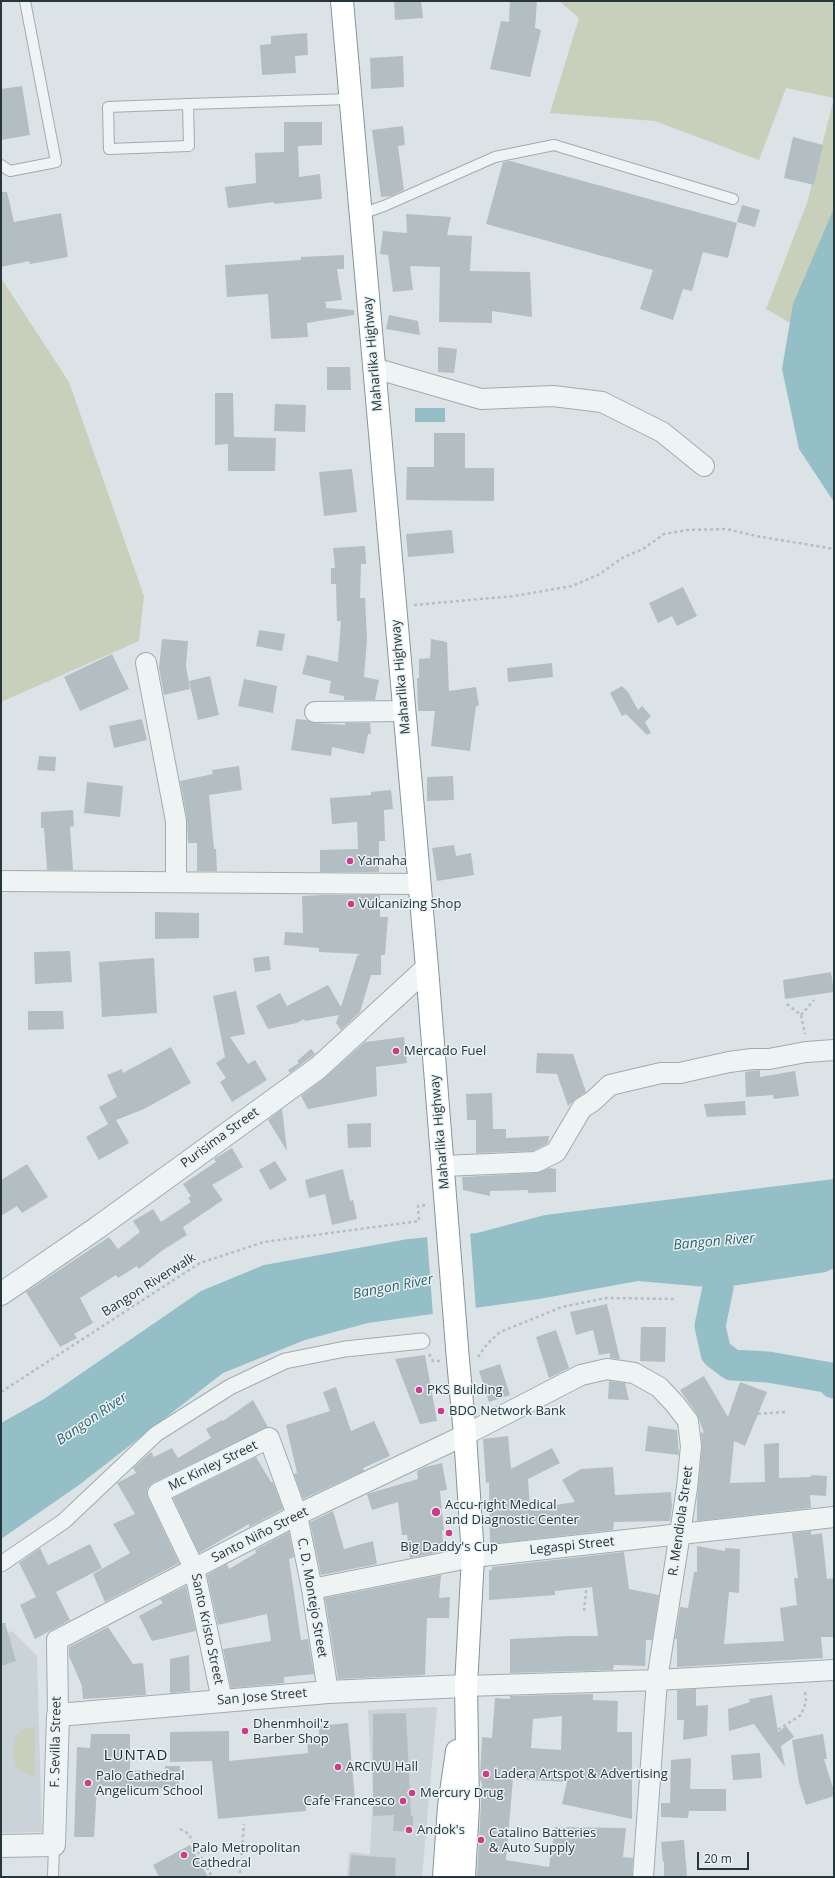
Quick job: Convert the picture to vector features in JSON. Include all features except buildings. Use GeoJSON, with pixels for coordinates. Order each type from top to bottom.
{"type":"FeatureCollection","features":[{"type":"Feature","properties":{"kind":"highway","name":"Maharlika Highway"},"geometry":{"type":"LineString","coordinates":[[342,1],[443,1166],[436,1206],[458,1357],[466,1435],[473,1557],[466,1686]]}},
{"type":"Feature","properties":{"kind":"highway"},"geometry":{"type":"LineString","coordinates":[[444,1877],[449,1806],[466,1686]]}},
{"type":"Feature","properties":{"kind":"highway"},"geometry":{"type":"LineString","coordinates":[[464,1877],[468,1806],[466,1686]]}},
{"type":"Feature","properties":{"kind":"street"},"geometry":{"type":"LineString","coordinates":[[374,368],[481,399],[553,396],[602,402],[662,432],[704,466]]}},
{"type":"Feature","properties":{"kind":"street"},"geometry":{"type":"LineString","coordinates":[[146,663],[176,821],[176,882]]}},
{"type":"Feature","properties":{"kind":"street"},"geometry":{"type":"LineString","coordinates":[[315,712],[404,711]]}},
{"type":"Feature","properties":{"kind":"street"},"geometry":{"type":"LineString","coordinates":[[1,881],[419,884]]}},
{"type":"Feature","properties":{"kind":"street","name":"Purisima Street"},"geometry":{"type":"LineString","coordinates":[[1,1294],[97,1228],[318,1068],[427,968]]}},
{"type":"Feature","properties":{"kind":"street"},"geometry":{"type":"LineString","coordinates":[[443,1166],[536,1162],[556,1152],[582,1108],[593,1101],[610,1085],[662,1073],[680,1073],[729,1062],[752,1059],[769,1059],[806,1052],[834,1050]]}},
{"type":"Feature","properties":{"kind":"street"},"geometry":{"type":"LineString","coordinates":[[1,1564],[64,1521],[156,1434],[230,1387],[285,1361],[345,1349],[422,1341]]}},
{"type":"Feature","properties":{"kind":"street","name":"R. Mendiola Street"},"geometry":{"type":"LineString","coordinates":[[466,1435],[581,1375],[607,1369],[634,1373],[659,1387],[688,1421],[691,1446],[687,1488],[657,1680],[643,1877]]}},
{"type":"Feature","properties":{"kind":"street","name":"Santo Niño Street"},"geometry":{"type":"LineString","coordinates":[[57,1640],[297,1515],[466,1435]]}},
{"type":"Feature","properties":{"kind":"street","name":"C. D. Montejo Street"},"geometry":{"type":"LineString","coordinates":[[269,1438],[297,1515],[312,1589],[328,1692]]}},
{"type":"Feature","properties":{"kind":"street","name":"Mc Kinley Street"},"geometry":{"type":"LineString","coordinates":[[158,1493],[269,1438]]}},
{"type":"Feature","properties":{"kind":"street","name":"Santo Kristo Street"},"geometry":{"type":"LineString","coordinates":[[158,1493],[194,1568],[222,1700]]}},
{"type":"Feature","properties":{"kind":"street","name":"Legaspi Street"},"geometry":{"type":"LineString","coordinates":[[312,1589],[473,1557],[834,1517]]}},
{"type":"Feature","properties":{"kind":"street","name":"F. Sevilla Street"},"geometry":{"type":"LineString","coordinates":[[54,1845],[58,1715],[57,1640]]}},
{"type":"Feature","properties":{"kind":"street"},"geometry":{"type":"LineString","coordinates":[[466,1686],[657,1680],[834,1670]]}},
{"type":"Feature","properties":{"kind":"street","name":"San Jose Street"},"geometry":{"type":"LineString","coordinates":[[58,1715],[328,1692],[466,1686]]}},
{"type":"Feature","properties":{"kind":"street"},"geometry":{"type":"LineString","coordinates":[[1,1846],[54,1845]]}},
{"type":"Feature","properties":{"kind":"lane"},"geometry":{"type":"LineString","coordinates":[[1,165],[10,171],[56,162],[25,1]]}},
{"type":"Feature","properties":{"kind":"lane"},"geometry":{"type":"LineString","coordinates":[[188,104],[189,146],[109,149],[108,107],[188,104],[351,99]]}},
{"type":"Feature","properties":{"kind":"lane"},"geometry":{"type":"LineString","coordinates":[[361,214],[384,206],[495,157],[554,145],[733,199]]}},
{"type":"Feature","properties":{"kind":"lane"},"geometry":{"type":"LineString","coordinates":[[53,1877],[54,1845]]}},
{"type":"Feature","properties":{"kind":"path"},"geometry":{"type":"LineString","coordinates":[[395,607],[514,596],[572,586],[600,574],[622,558],[643,549],[664,534],[687,530],[727,529],[756,536],[834,549]]}},
{"type":"Feature","properties":{"kind":"path"},"geometry":{"type":"LineString","coordinates":[[801,1015],[814,1000]]}},
{"type":"Feature","properties":{"kind":"path"},"geometry":{"type":"LineString","coordinates":[[787,1004],[801,1015],[806,1052]]}},
{"type":"Feature","properties":{"kind":"path","name":"Bangon Riverwalk"},"geometry":{"type":"LineString","coordinates":[[1,1392],[200,1263],[264,1242],[419,1221],[418,1206],[436,1206]]}},
{"type":"Feature","properties":{"kind":"path"},"geometry":{"type":"LineString","coordinates":[[458,1357],[476,1360],[487,1344],[500,1332],[562,1307],[606,1298],[675,1299]]}},
{"type":"Feature","properties":{"kind":"path"},"geometry":{"type":"LineString","coordinates":[[740,1415],[786,1412]]}},
{"type":"Feature","properties":{"kind":"path"},"geometry":{"type":"LineString","coordinates":[[584,1611],[587,1582]]}},
{"type":"Feature","properties":{"kind":"path"},"geometry":{"type":"LineString","coordinates":[[768,1736],[801,1715],[806,1702],[804,1672]]}},
{"type":"Feature","properties":{"kind":"path"},"geometry":{"type":"LineString","coordinates":[[240,1873],[244,1824]]}},
{"type":"Feature","properties":{"kind":"path"},"geometry":{"type":"LineString","coordinates":[[180,1829],[189,1834],[211,1875]]}},
{"type":"Feature","properties":{"kind":"shaded area"},"geometry":{"type":"Polygon","coordinates":[[[12,1631],[37,1656],[42,1832],[1,1833],[1,1635],[12,1631]]]}},
{"type":"Feature","properties":{"kind":"shaded area"},"geometry":{"type":"Polygon","coordinates":[[[437,1707],[422,1877],[347,1877],[349,1852],[370,1854],[373,1796],[368,1710],[437,1707]]]}},
{"type":"Feature","properties":{"kind":"green space"},"geometry":{"type":"Polygon","coordinates":[[[559,1],[834,1],[834,98],[786,88],[759,160],[655,121],[550,113],[579,18],[559,1]]]}},
{"type":"Feature","properties":{"kind":"green space"},"geometry":{"type":"Polygon","coordinates":[[[834,99],[834,348],[766,309],[807,203],[834,99]]]}},
{"type":"Feature","properties":{"kind":"green space"},"geometry":{"type":"Polygon","coordinates":[[[1,278],[69,382],[144,596],[139,641],[1,702],[1,278]]]}},
{"type":"Feature","properties":{"kind":"green space"},"geometry":{"type":"Polygon","coordinates":[[[35,1726],[35,1777],[23,1773],[16,1766],[13,1752],[15,1740],[18,1734],[23,1730],[35,1726]]]}},
{"type":"Feature","properties":{"kind":"water"},"geometry":{"type":"Polygon","coordinates":[[[834,208],[834,502],[799,449],[782,369],[793,304],[834,208]]]}},
{"type":"Feature","properties":{"kind":"water"},"geometry":{"type":"Polygon","coordinates":[[[415,408],[445,408],[445,422],[415,422],[415,408]]]}},
{"type":"Feature","properties":{"kind":"water","name":"Bangon River"},"geometry":{"type":"Polygon","coordinates":[[[834,1179],[834,1268],[826,1272],[718,1288],[638,1281],[539,1299],[368,1323],[305,1340],[223,1373],[79,1485],[1,1539],[1,1423],[44,1399],[201,1291],[264,1265],[408,1239],[477,1233],[545,1215],[834,1179]]]}},
{"type":"Feature","properties":{"kind":"pier"},"geometry":{"type":"Polygon","coordinates":[[[470,1231],[476,1310],[433,1316],[427,1235],[470,1231]]]}},
{"type":"Feature","properties":{"kind":"waterway"},"geometry":{"type":"LineString","coordinates":[[718,1288],[710,1326],[716,1353],[732,1365],[768,1367],[831,1378],[834,1383]]}},
{"type":"Feature","properties":{"kind":"place","name":"Yamaha"},"geometry":{"type":"Point","coordinates":[350,861]}},
{"type":"Feature","properties":{"kind":"place","name":"Vulcanizing Shop"},"geometry":{"type":"Point","coordinates":[351,904]}},
{"type":"Feature","properties":{"kind":"place","name":"Mercado Fuel"},"geometry":{"type":"Point","coordinates":[396,1051]}},
{"type":"Feature","properties":{"kind":"place","name":"PKS Building"},"geometry":{"type":"Point","coordinates":[419,1390]}},
{"type":"Feature","properties":{"kind":"place","name":"BDO Network Bank"},"geometry":{"type":"Point","coordinates":[441,1411]}},
{"type":"Feature","properties":{"kind":"place","name":"Accu-right Medical and Diagnostic Center"},"geometry":{"type":"Point","coordinates":[436,1512]}},
{"type":"Feature","properties":{"kind":"place","name":"Big Daddy's Cup"},"geometry":{"type":"Point","coordinates":[449,1533]}},
{"type":"Feature","properties":{"kind":"place","name":"Dhenmhoil'z Barber Shop"},"geometry":{"type":"Point","coordinates":[245,1731]}},
{"type":"Feature","properties":{"kind":"place","name":"ARCIVU Hall"},"geometry":{"type":"Point","coordinates":[338,1767]}},
{"type":"Feature","properties":{"kind":"place","name":"Ladera Artspot & Advertising"},"geometry":{"type":"Point","coordinates":[486,1774]}},
{"type":"Feature","properties":{"kind":"place","name":"Palo Cathedral Angelicum School"},"geometry":{"type":"Point","coordinates":[88,1783]}},
{"type":"Feature","properties":{"kind":"place","name":"Mercury Drug"},"geometry":{"type":"Point","coordinates":[412,1793]}},
{"type":"Feature","properties":{"kind":"place","name":"Cafe Francesco"},"geometry":{"type":"Point","coordinates":[403,1801]}},
{"type":"Feature","properties":{"kind":"place","name":"Andok's"},"geometry":{"type":"Point","coordinates":[409,1830]}},
{"type":"Feature","properties":{"kind":"place","name":"Catalino Batteries & Auto Supply"},"geometry":{"type":"Point","coordinates":[481,1840]}},
{"type":"Feature","properties":{"kind":"place","name":"Palo Metropolitan Cathedral"},"geometry":{"type":"Point","coordinates":[184,1855]}},
{"type":"Feature","properties":{"kind":"district","name":"LUNTAD"},"geometry":{"type":"Point","coordinates":[136,1756]}}]}
